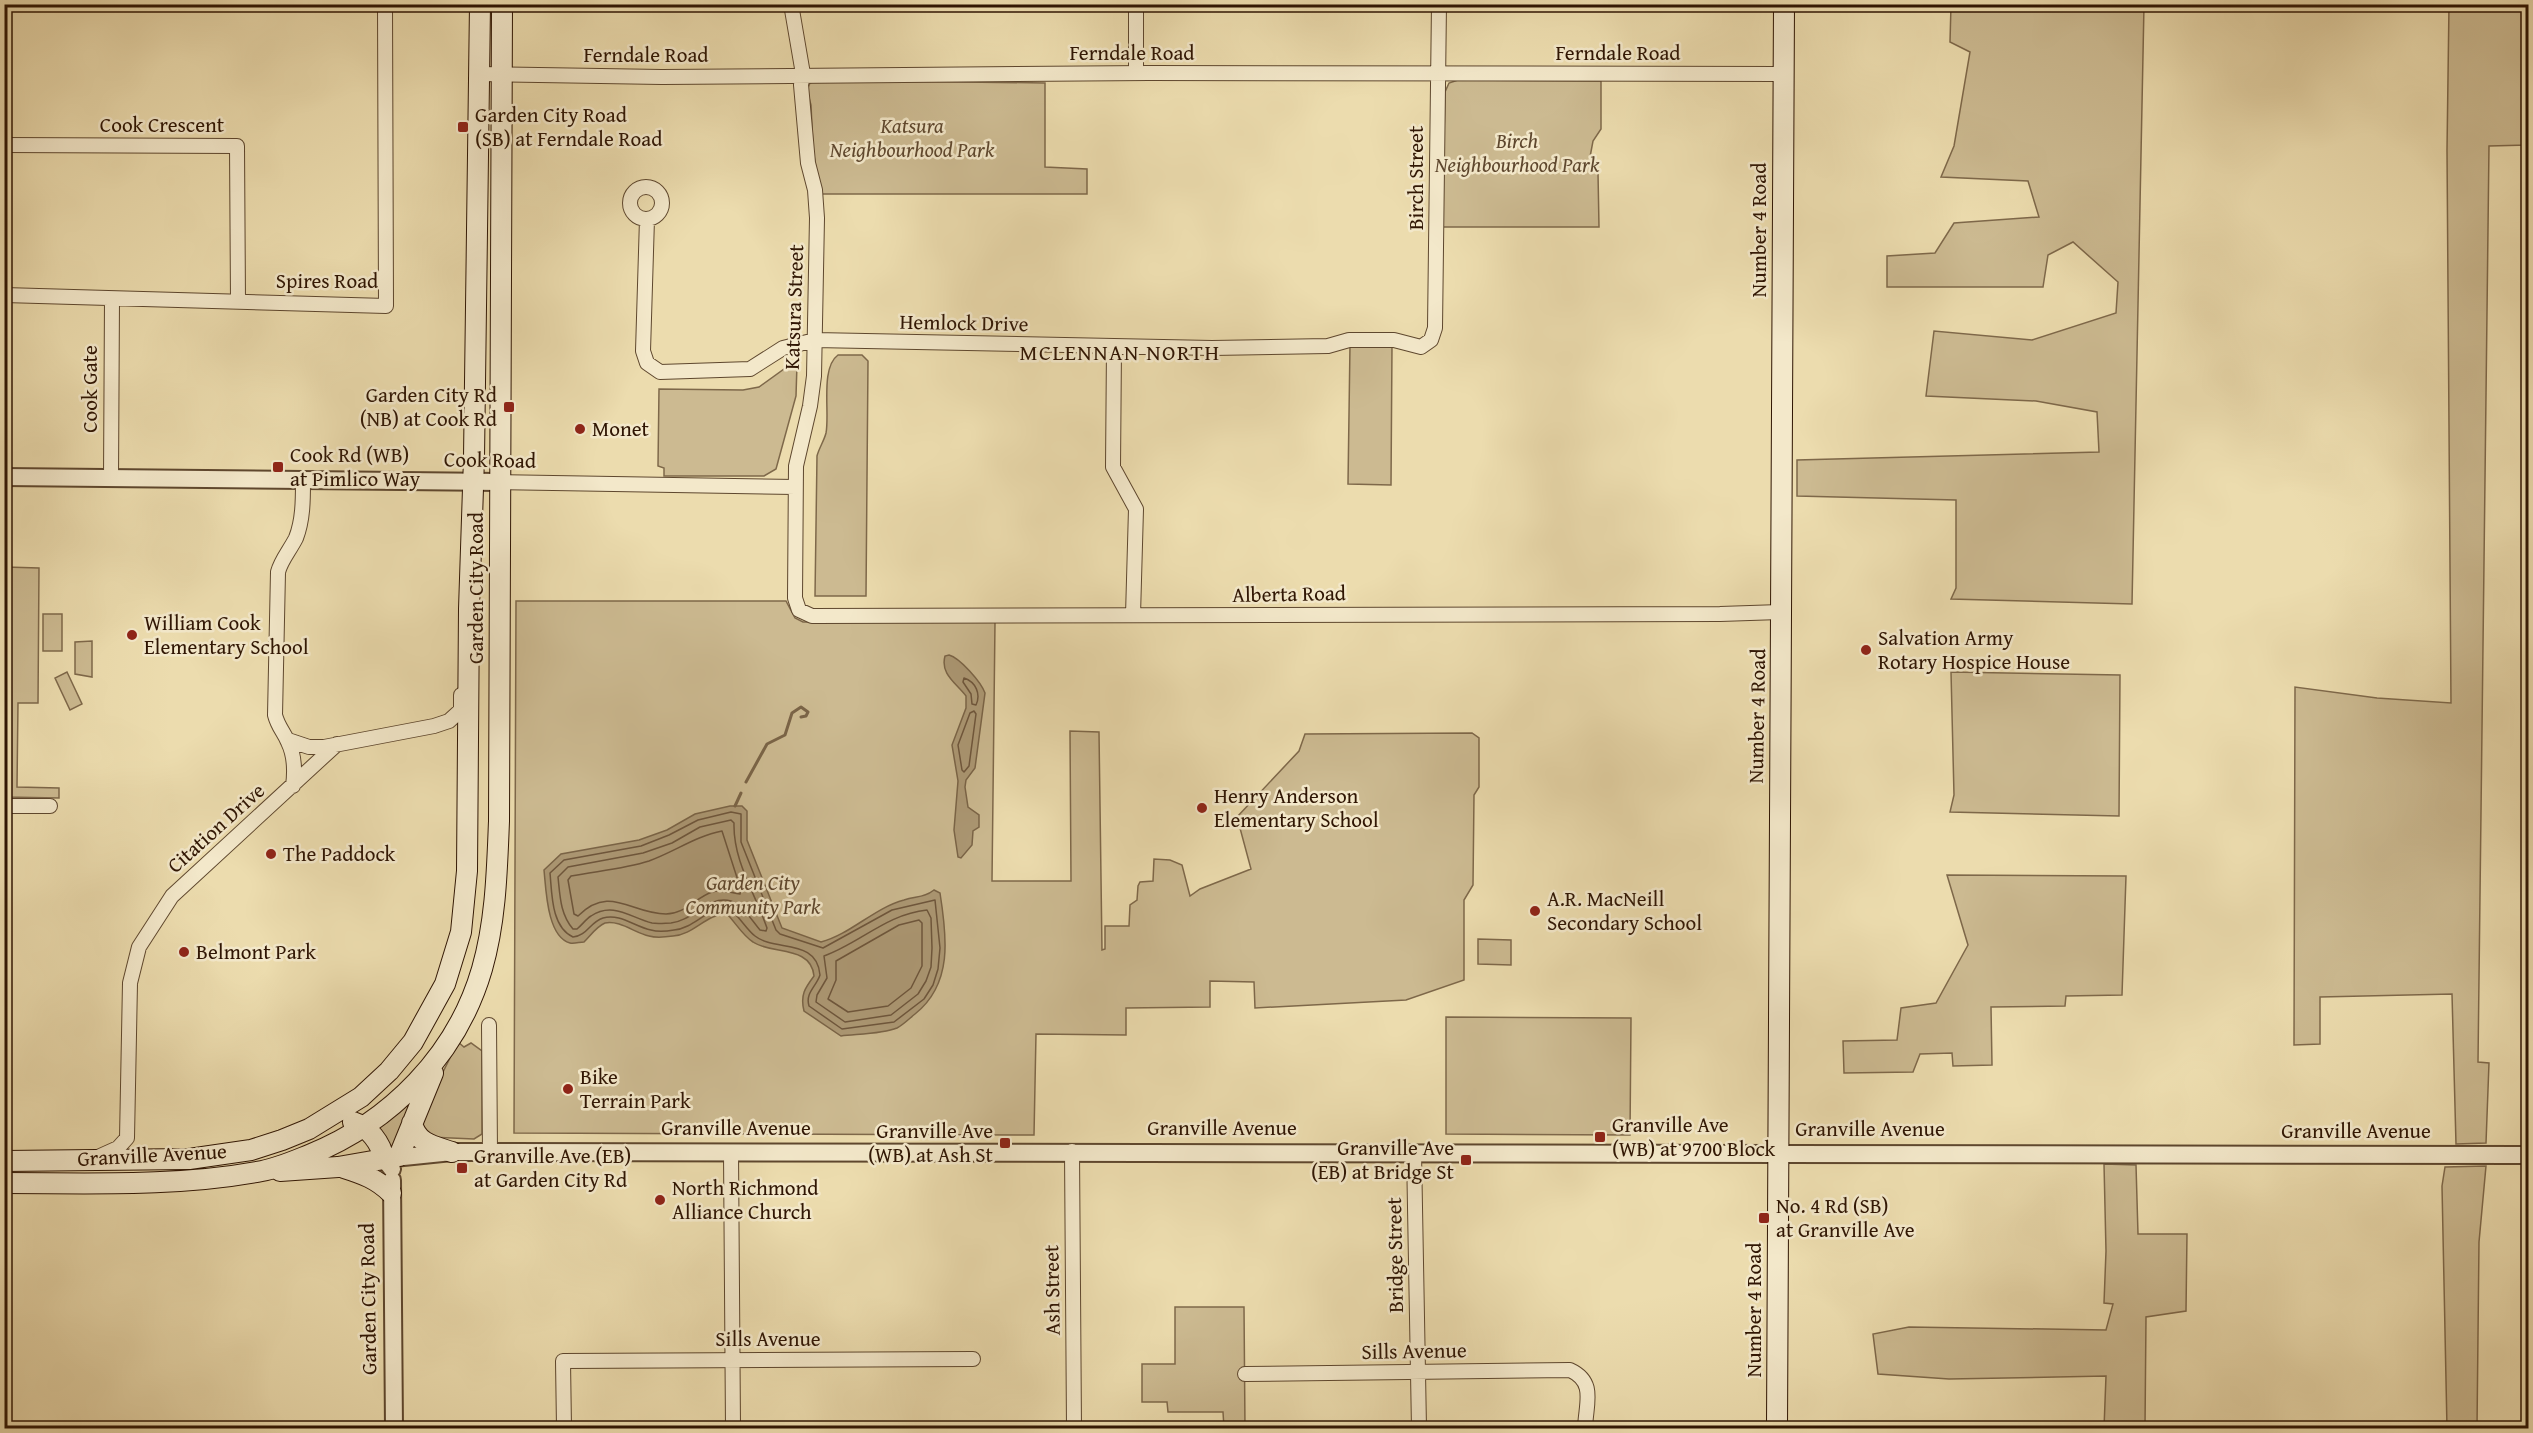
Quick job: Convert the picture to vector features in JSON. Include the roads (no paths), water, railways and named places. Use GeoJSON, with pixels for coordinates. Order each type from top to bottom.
{"type":"FeatureCollection","features":[{"type":"Feature","properties":{"kind":"main road","name":"Garden City Road"},"geometry":{"type":"LineString","coordinates":[[361,1097],[389,1071],[413,1042],[444,984],[461,932],[465,908],[480,4]]}},
{"type":"Feature","properties":{"kind":"main road","name":"Garden City Road"},"geometry":{"type":"LineString","coordinates":[[359,1127],[403,1097],[442,1051],[458,1025],[474,990],[490,932],[495,903],[499,821],[502,4]]}},
{"type":"Feature","properties":{"kind":"main road","name":"Number 4 Road"},"geometry":{"type":"LineString","coordinates":[[1777,1428],[1784,4]]}},
{"type":"Feature","properties":{"kind":"main road"},"geometry":{"type":"LineString","coordinates":[[392,1162],[412,1123],[442,1051]]}},
{"type":"Feature","properties":{"kind":"main road"},"geometry":{"type":"LineString","coordinates":[[361,1097],[359,1127],[371,1152],[392,1162]]}},
{"type":"Feature","properties":{"kind":"main road","name":"Granville Avenue"},"geometry":{"type":"LineString","coordinates":[[4,1161],[189,1159],[251,1150],[309,1129],[361,1097]]}},
{"type":"Feature","properties":{"kind":"main road"},"geometry":{"type":"LineString","coordinates":[[251,1150],[270,1154],[338,1123],[359,1127]]}},
{"type":"Feature","properties":{"kind":"main road"},"geometry":{"type":"LineString","coordinates":[[412,1123],[414,1133],[424,1143],[452,1152]]}},
{"type":"Feature","properties":{"kind":"main road","name":"Granville Avenue"},"geometry":{"type":"LineString","coordinates":[[4,1183],[198,1180],[265,1170],[320,1150],[359,1127]]}},
{"type":"Feature","properties":{"kind":"main road"},"geometry":{"type":"LineString","coordinates":[[265,1170],[293,1172],[392,1162]]}},
{"type":"Feature","properties":{"kind":"main road"},"geometry":{"type":"LineString","coordinates":[[338,1167],[368,1175],[391,1193]]}},
{"type":"Feature","properties":{"kind":"street","name":"Spires Road"},"geometry":{"type":"LineString","coordinates":[[4,295],[386,306],[385,4]]}},
{"type":"Feature","properties":{"kind":"street","name":"Katsura Street"},"geometry":{"type":"LineString","coordinates":[[791,4],[803,74],[801,85],[808,163],[815,190],[818,218],[810,406],[798,450],[795,487],[795,598],[799,610]]}},
{"type":"Feature","properties":{"kind":"street"},"geometry":{"type":"LineString","coordinates":[[1136,4],[1136,73]]}},
{"type":"Feature","properties":{"kind":"street","name":"Birch Street"},"geometry":{"type":"LineString","coordinates":[[1431,340],[1436,328],[1439,10]]}},
{"type":"Feature","properties":{"kind":"street","name":"Ferndale Road"},"geometry":{"type":"LineString","coordinates":[[479,74],[667,76],[1136,73],[1784,74]]}},
{"type":"Feature","properties":{"kind":"street","name":"Cook Crescent"},"geometry":{"type":"LineString","coordinates":[[4,145],[237,146],[238,301]]}},
{"type":"Feature","properties":{"kind":"street","name":"Hemlock Drive"},"geometry":{"type":"LineString","coordinates":[[647,219],[643,351],[647,363],[660,372],[750,369],[783,348],[814,340],[1212,348],[1328,346],[1348,340],[1394,340],[1421,347],[1431,340]]}},
{"type":"Feature","properties":{"kind":"street","name":"Cook Gate"},"geometry":{"type":"LineString","coordinates":[[111,478],[112,299]]}},
{"type":"Feature","properties":{"kind":"street"},"geometry":{"type":"LineString","coordinates":[[1114,347],[1113,467],[1136,509],[1133,615]]}},
{"type":"Feature","properties":{"kind":"street","name":"Cook Road"},"geometry":{"type":"LineString","coordinates":[[4,477],[795,487]]}},
{"type":"Feature","properties":{"kind":"street"},"geometry":{"type":"LineString","coordinates":[[293,786],[295,765],[288,740],[281,732],[275,715],[278,572],[296,537],[302,516],[303,481]]}},
{"type":"Feature","properties":{"kind":"street"},"geometry":{"type":"LineString","coordinates":[[288,740],[309,747],[337,744],[434,726],[454,717],[461,710],[461,624],[469,609]]}},
{"type":"Feature","properties":{"kind":"street","name":"Alberta Road"},"geometry":{"type":"LineString","coordinates":[[799,610],[812,616],[1653,615],[1781,612]]}},
{"type":"Feature","properties":{"kind":"street","name":"Citation Drive"},"geometry":{"type":"LineString","coordinates":[[87,1161],[118,1148],[128,1138],[130,983],[144,935],[172,896],[337,744]]}},
{"type":"Feature","properties":{"kind":"street"},"geometry":{"type":"LineString","coordinates":[[4,806],[50,806]]}},
{"type":"Feature","properties":{"kind":"street"},"geometry":{"type":"LineString","coordinates":[[489,1024],[490,1152]]}},
{"type":"Feature","properties":{"kind":"street","name":"Granville Avenue"},"geometry":{"type":"LineString","coordinates":[[392,1162],[452,1152],[1072,1151],[2529,1155]]}},
{"type":"Feature","properties":{"kind":"street","name":"Ash Street"},"geometry":{"type":"LineString","coordinates":[[1072,1151],[1074,1428]]}},
{"type":"Feature","properties":{"kind":"street"},"geometry":{"type":"LineString","coordinates":[[731,1152],[733,1428]]}},
{"type":"Feature","properties":{"kind":"street","name":"Bridge Street"},"geometry":{"type":"LineString","coordinates":[[1414,1152],[1419,1428]]}},
{"type":"Feature","properties":{"kind":"street","name":"Garden City Road"},"geometry":{"type":"LineString","coordinates":[[392,1162],[394,1428]]}},
{"type":"Feature","properties":{"kind":"street","name":"Sills Avenue"},"geometry":{"type":"LineString","coordinates":[[564,1428],[563,1361],[973,1359]]}},
{"type":"Feature","properties":{"kind":"street","name":"Sills Avenue"},"geometry":{"type":"LineString","coordinates":[[1245,1374],[1570,1370],[1581,1375],[1587,1384],[1585,1428]]}},
{"type":"Feature","properties":{"kind":"water"},"geometry":{"type":"Polygon","coordinates":[[[949,655],[970,671],[985,693],[975,768],[966,780],[965,787],[968,807],[979,815],[979,827],[973,831],[972,845],[961,858],[958,857],[954,830],[958,781],[952,745],[966,708],[966,696],[947,673],[944,662],[945,656],[949,655]]]}},
{"type":"Feature","properties":{"kind":"water"},"geometry":{"type":"Polygon","coordinates":[[[730,806],[742,806],[747,811],[747,840],[782,928],[821,942],[842,933],[893,904],[923,896],[934,890],[940,893],[945,943],[941,974],[936,989],[915,1014],[897,1028],[884,1032],[841,1036],[804,1011],[804,992],[814,976],[806,959],[753,942],[742,933],[727,914],[713,917],[681,935],[649,936],[622,925],[605,923],[599,926],[584,942],[570,943],[562,939],[552,922],[549,911],[544,870],[561,854],[639,840],[667,830],[695,814],[730,806]]]}},
{"type":"Feature","properties":{"kind":"waterway"},"geometry":{"type":"LineString","coordinates":[[746,782],[767,744],[785,735],[792,713],[801,707],[808,712],[806,716],[801,717]]}},
{"type":"Feature","properties":{"kind":"waterway"},"geometry":{"type":"LineString","coordinates":[[735,806],[741,793]]}},
{"type":"Feature","properties":{"kind":"place","name":"Garden City Road (SB) at Ferndale Road"},"geometry":{"type":"Point","coordinates":[463,127]}},
{"type":"Feature","properties":{"kind":"place","name":"Garden City Rd (NB) at Cook Rd"},"geometry":{"type":"Point","coordinates":[509,407]}},
{"type":"Feature","properties":{"kind":"place","name":"Monet"},"geometry":{"type":"Point","coordinates":[580,429]}},
{"type":"Feature","properties":{"kind":"place","name":"Cook Rd (WB) at Pimlico Way"},"geometry":{"type":"Point","coordinates":[278,467]}},
{"type":"Feature","properties":{"kind":"place","name":"William Cook Elementary School"},"geometry":{"type":"Point","coordinates":[132,635]}},
{"type":"Feature","properties":{"kind":"place","name":"Salvation Army Rotary Hospice House"},"geometry":{"type":"Point","coordinates":[1866,650]}},
{"type":"Feature","properties":{"kind":"place","name":"Henry Anderson Elementary School"},"geometry":{"type":"Point","coordinates":[1202,808]}},
{"type":"Feature","properties":{"kind":"place","name":"The Paddock"},"geometry":{"type":"Point","coordinates":[271,854]}},
{"type":"Feature","properties":{"kind":"place","name":"A.R. MacNeill Secondary School"},"geometry":{"type":"Point","coordinates":[1535,911]}},
{"type":"Feature","properties":{"kind":"place","name":"Belmont Park"},"geometry":{"type":"Point","coordinates":[184,952]}},
{"type":"Feature","properties":{"kind":"place","name":"Bike Terrain Park"},"geometry":{"type":"Point","coordinates":[568,1089]}},
{"type":"Feature","properties":{"kind":"place","name":"Granville Ave (WB) at 9700 Block"},"geometry":{"type":"Point","coordinates":[1600,1137]}},
{"type":"Feature","properties":{"kind":"place","name":"Granville Ave (WB) at Ash St"},"geometry":{"type":"Point","coordinates":[1005,1143]}},
{"type":"Feature","properties":{"kind":"place","name":"Granville Ave (EB) at Bridge St"},"geometry":{"type":"Point","coordinates":[1466,1160]}},
{"type":"Feature","properties":{"kind":"place","name":"Granville Ave (EB) at Garden City Rd"},"geometry":{"type":"Point","coordinates":[462,1168]}},
{"type":"Feature","properties":{"kind":"place","name":"North Richmond Alliance Church"},"geometry":{"type":"Point","coordinates":[660,1200]}},
{"type":"Feature","properties":{"kind":"place","name":"No. 4 Rd (SB) at Granville Ave"},"geometry":{"type":"Point","coordinates":[1764,1218]}},
{"type":"Feature","properties":{"kind":"district","name":"MCLENNAN NORTH"},"geometry":{"type":"Point","coordinates":[1120,352]}},
{"type":"Feature","properties":{"kind":"park label","name":"Katsura Neighbourhood Park"},"geometry":{"type":"Point","coordinates":[912,138]}},
{"type":"Feature","properties":{"kind":"park label","name":"Birch Neighbourhood Park"},"geometry":{"type":"Point","coordinates":[1517,153]}},
{"type":"Feature","properties":{"kind":"park label","name":"Garden City Community Park"},"geometry":{"type":"Point","coordinates":[753,895]}}]}
